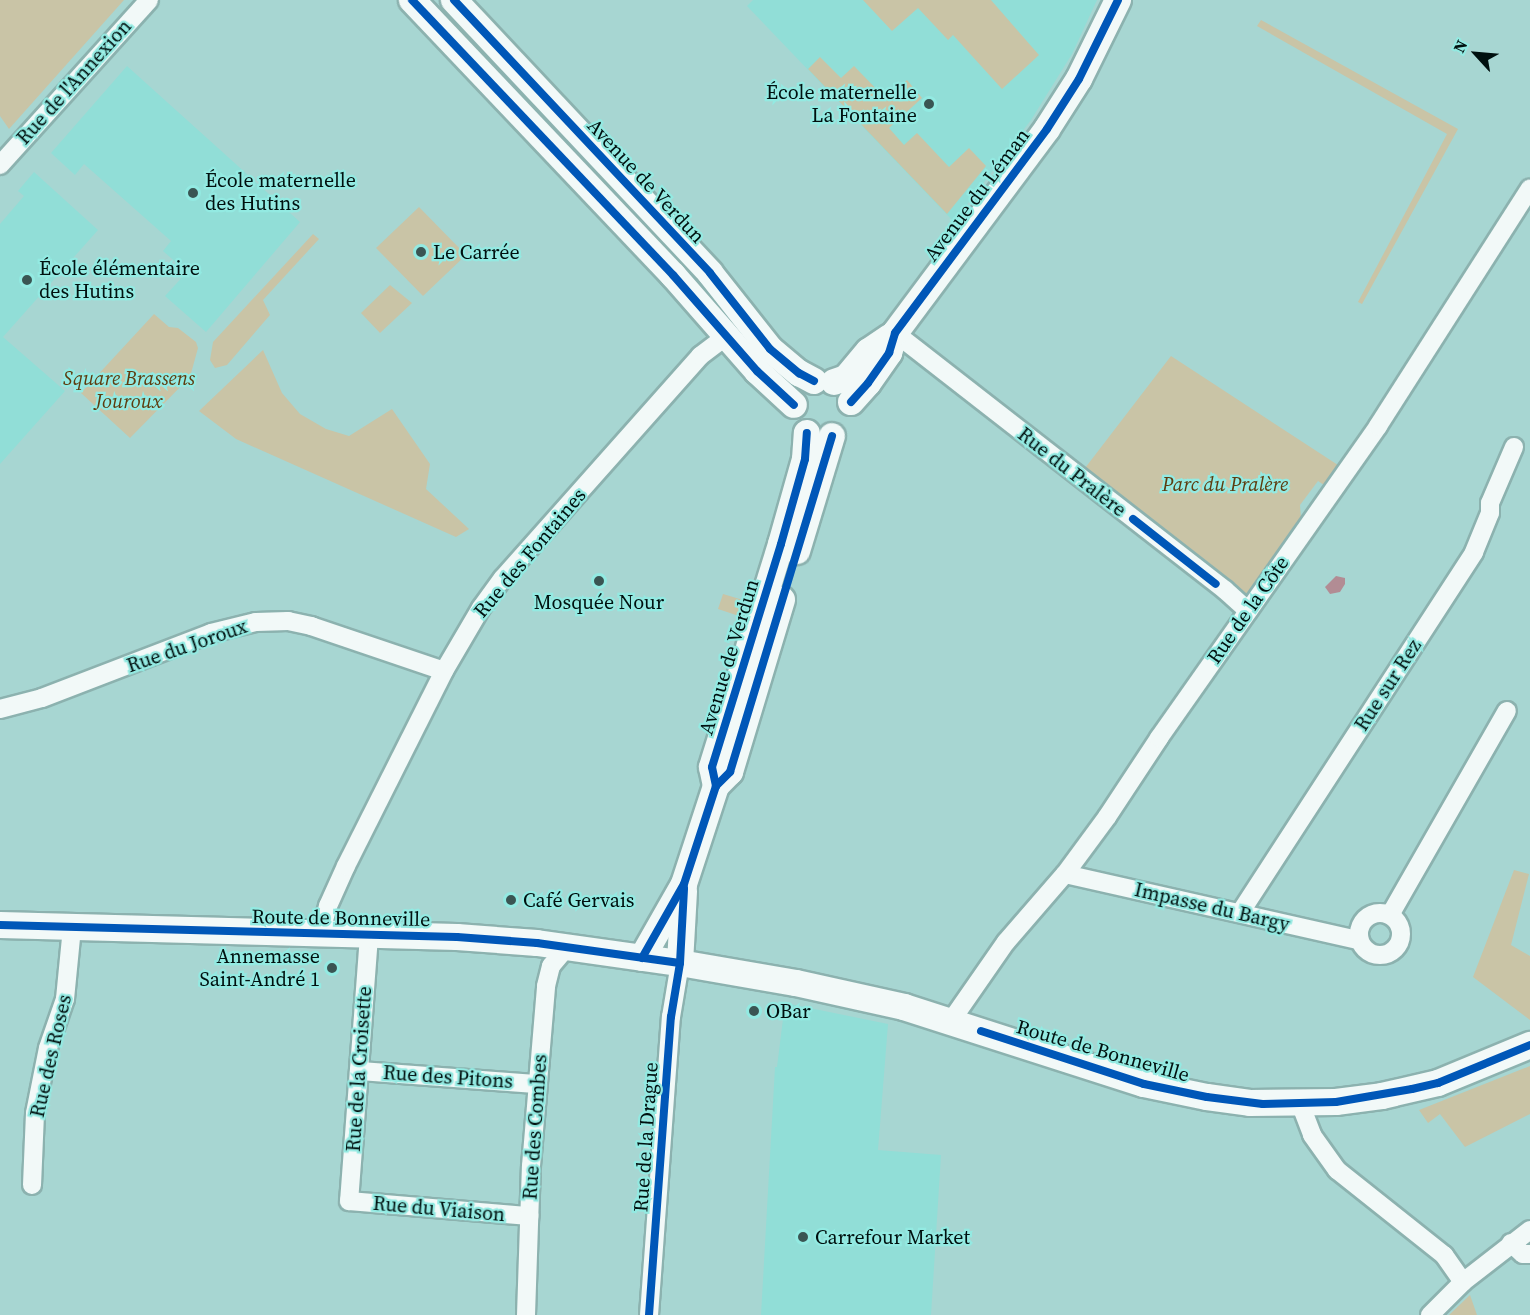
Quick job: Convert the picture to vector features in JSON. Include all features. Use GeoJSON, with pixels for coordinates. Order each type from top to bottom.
{"type":"FeatureCollection","features":[{"type":"Feature","properties":{"kind":"street","name":"Rue de l'Annexion"},"geometry":{"type":"LineString","coordinates":[[0,165],[149,0]]}},
{"type":"Feature","properties":{"kind":"street"},"geometry":{"type":"LineString","coordinates":[[412,0],[673,274],[757,371],[794,405]]}},
{"type":"Feature","properties":{"kind":"street","name":"Avenue de Verdun"},"geometry":{"type":"LineString","coordinates":[[454,0],[710,273],[770,349],[799,373],[824,382]]}},
{"type":"Feature","properties":{"kind":"street","name":"Avenue du Léman"},"geometry":{"type":"LineString","coordinates":[[824,382],[846,378],[869,351],[895,333],[1047,129],[1079,79],[1118,0]]}},
{"type":"Feature","properties":{"kind":"street","name":"Rue de la Côte"},"geometry":{"type":"LineString","coordinates":[[951,1021],[965,997],[1006,942],[1065,874],[1107,817],[1378,426],[1530,188]]}},
{"type":"Feature","properties":{"kind":"street","name":"Avenue du Léman"},"geometry":{"type":"LineString","coordinates":[[851,402],[889,353],[895,333]]}},
{"type":"Feature","properties":{"kind":"street","name":"Rue du Pralère"},"geometry":{"type":"LineString","coordinates":[[895,333],[1248,611]]}},
{"type":"Feature","properties":{"kind":"street","name":"Rue des Fontaines"},"geometry":{"type":"LineString","coordinates":[[320,934],[332,896],[444,671],[476,615],[503,578],[700,356],[727,336]]}},
{"type":"Feature","properties":{"kind":"street"},"geometry":{"type":"LineString","coordinates":[[824,382],[846,392],[851,402],[848,423],[832,436],[819,438],[807,433],[796,420],[794,405],[800,391],[824,382]]}},
{"type":"Feature","properties":{"kind":"street","name":"Avenue de Verdun"},"geometry":{"type":"LineString","coordinates":[[716,786],[712,767],[782,544],[805,459],[807,433]]}},
{"type":"Feature","properties":{"kind":"street","name":"Avenue de Verdun"},"geometry":{"type":"LineString","coordinates":[[642,958],[684,884],[716,786],[730,772],[832,436]]}},
{"type":"Feature","properties":{"kind":"street","name":"Rue sur Rez"},"geometry":{"type":"LineString","coordinates":[[1240,913],[1474,552],[1490,513],[1490,503],[1514,447]]}},
{"type":"Feature","properties":{"kind":"street","name":"Rue du Joroux"},"geometry":{"type":"LineString","coordinates":[[0,709],[42,698],[211,633],[256,622],[288,621],[311,626],[444,671]]}},
{"type":"Feature","properties":{"kind":"street"},"geometry":{"type":"LineString","coordinates":[[1390,915],[1507,711]]}},
{"type":"Feature","properties":{"kind":"street","name":"Impasse du Bargy"},"geometry":{"type":"LineString","coordinates":[[1065,874],[1359,940]]}},
{"type":"Feature","properties":{"kind":"street","name":"Avenue de Verdun"},"geometry":{"type":"LineString","coordinates":[[680,963],[684,884]]}},
{"type":"Feature","properties":{"kind":"street"},"geometry":{"type":"LineString","coordinates":[[1378,913],[1390,915],[1397,921],[1402,933],[1399,945],[1382,956],[1366,950],[1359,940],[1360,927],[1367,917],[1378,913]]}},
{"type":"Feature","properties":{"kind":"street","name":"Route de Bonneville"},"geometry":{"type":"LineString","coordinates":[[0,925],[457,937],[567,947],[680,963],[846,993],[951,1021],[1144,1084],[1233,1101],[1300,1103],[1351,1100],[1412,1089],[1455,1076],[1530,1045]]}},
{"type":"Feature","properties":{"kind":"street","name":"Rue des Roses"},"geometry":{"type":"LineString","coordinates":[[32,1185],[37,1106],[48,1048],[65,999],[72,928]]}},
{"type":"Feature","properties":{"kind":"street","name":"Rue de la Croisette"},"geometry":{"type":"LineString","coordinates":[[349,1201],[369,936]]}},
{"type":"Feature","properties":{"kind":"street","name":"Rue des Combes"},"geometry":{"type":"LineString","coordinates":[[526,1315],[537,1084],[548,973],[555,959],[567,947]]}},
{"type":"Feature","properties":{"kind":"street","name":"Rue de la Drague"},"geometry":{"type":"LineString","coordinates":[[649,1315],[671,1017],[680,963]]}},
{"type":"Feature","properties":{"kind":"street","name":"Rue des Pitons"},"geometry":{"type":"LineString","coordinates":[[358,1071],[537,1084]]}},
{"type":"Feature","properties":{"kind":"street"},"geometry":{"type":"LineString","coordinates":[[1300,1103],[1312,1135],[1337,1170],[1444,1255],[1463,1282]]}},
{"type":"Feature","properties":{"kind":"street","name":"Rue du Viaison"},"geometry":{"type":"LineString","coordinates":[[349,1201],[529,1216]]}},
{"type":"Feature","properties":{"kind":"street"},"geometry":{"type":"LineString","coordinates":[[1430,1315],[1463,1282],[1530,1230]]}},
{"type":"Feature","properties":{"kind":"street"},"geometry":{"type":"LineString","coordinates":[[1512,1243],[1523,1254],[1530,1254]]}},
{"type":"Feature","properties":{"kind":"shaded area","name":"École maternelle La Fontaine"},"geometry":{"type":"Polygon","coordinates":[[[753,0],[1097,0],[1072,54],[1031,120],[954,222],[747,6],[753,0]]]}},
{"type":"Feature","properties":{"kind":"shaded area","name":"École maternelle des Hutins"},"geometry":{"type":"Polygon","coordinates":[[[127,66],[300,222],[206,332],[165,296],[187,272],[163,251],[171,241],[84,164],[75,175],[51,153],[127,66]]]}},
{"type":"Feature","properties":{"kind":"shaded area","name":"École élémentaire des Hutins"},"geometry":{"type":"Polygon","coordinates":[[[34,172],[98,230],[3,337],[65,391],[0,464],[0,224],[24,196],[18,191],[34,172]]]}},
{"type":"Feature","properties":{"kind":"shaded area"},"geometry":{"type":"Polygon","coordinates":[[[1336,576],[1345,578],[1345,584],[1340,592],[1330,594],[1325,587],[1336,576]]]}},
{"type":"Feature","properties":{"kind":"shaded area"},"geometry":{"type":"Polygon","coordinates":[[[785,1003],[888,1024],[878,1150],[941,1155],[931,1315],[761,1315],[775,1067],[777,1067],[785,1003]]]}},
{"type":"Feature","properties":{"kind":"green space"},"geometry":{"type":"Polygon","coordinates":[[[0,0],[124,0],[9,129],[0,116],[0,0]]]}},
{"type":"Feature","properties":{"kind":"green space"},"geometry":{"type":"Polygon","coordinates":[[[863,0],[991,0],[1039,55],[1002,89],[953,35],[948,40],[918,8],[892,31],[863,0]]]}},
{"type":"Feature","properties":{"kind":"green space"},"geometry":{"type":"Polygon","coordinates":[[[1261,20],[1458,129],[1362,304],[1358,302],[1447,134],[1257,26],[1261,20]]]}},
{"type":"Feature","properties":{"kind":"green space"},"geometry":{"type":"Polygon","coordinates":[[[820,57],[841,78],[854,66],[886,99],[907,80],[922,98],[889,128],[904,145],[917,133],[949,167],[969,148],[986,166],[947,214],[808,69],[820,57]]]}},
{"type":"Feature","properties":{"kind":"green space","name":"Le Carrée"},"geometry":{"type":"Polygon","coordinates":[[[419,207],[466,255],[423,296],[376,248],[419,207]]]}},
{"type":"Feature","properties":{"kind":"green space"},"geometry":{"type":"Polygon","coordinates":[[[313,234],[319,239],[263,300],[270,315],[227,365],[215,368],[210,360],[213,342],[313,234]]]}},
{"type":"Feature","properties":{"kind":"green space"},"geometry":{"type":"Polygon","coordinates":[[[390,285],[412,303],[380,333],[361,313],[390,285]]]}},
{"type":"Feature","properties":{"kind":"green space","name":"Square Brassens Jouroux"},"geometry":{"type":"Polygon","coordinates":[[[154,314],[169,327],[178,328],[196,342],[198,348],[190,377],[130,438],[81,393],[154,314]]]}},
{"type":"Feature","properties":{"kind":"green space"},"geometry":{"type":"Polygon","coordinates":[[[263,350],[282,393],[300,414],[326,429],[349,436],[392,409],[430,464],[426,489],[469,529],[456,537],[236,439],[199,411],[263,350]]]}},
{"type":"Feature","properties":{"kind":"green space","name":"Parc du Pralère"},"geometry":{"type":"Polygon","coordinates":[[[1171,356],[1341,467],[1327,487],[1318,481],[1300,505],[1301,518],[1243,599],[1082,472],[1171,356]]]}},
{"type":"Feature","properties":{"kind":"green space"},"geometry":{"type":"Polygon","coordinates":[[[723,594],[743,600],[739,616],[718,609],[723,594]]]}},
{"type":"Feature","properties":{"kind":"green space"},"geometry":{"type":"Polygon","coordinates":[[[1514,870],[1529,874],[1511,945],[1530,956],[1530,1020],[1473,977],[1514,870]]]}},
{"type":"Feature","properties":{"kind":"green space"},"geometry":{"type":"Polygon","coordinates":[[[1530,1066],[1530,1114],[1465,1147],[1440,1114],[1428,1123],[1419,1110],[1530,1066]]]}},
{"type":"Feature","properties":{"kind":"green space"},"geometry":{"type":"Polygon","coordinates":[[[1470,1295],[1477,1315],[1449,1315],[1470,1295]]]}},
{"type":"Feature","properties":{"kind":"cycle path"},"geometry":{"type":"LineString","coordinates":[[412,0],[673,275],[757,371],[794,405]]}},
{"type":"Feature","properties":{"kind":"cycle path"},"geometry":{"type":"LineString","coordinates":[[454,0],[710,273],[770,349],[799,373],[814,381]]}},
{"type":"Feature","properties":{"kind":"cycle path"},"geometry":{"type":"LineString","coordinates":[[851,402],[889,353],[895,333],[1047,129],[1079,79],[1118,0]]}},
{"type":"Feature","properties":{"kind":"cycle path"},"geometry":{"type":"LineString","coordinates":[[642,958],[684,884],[716,786],[712,767],[781,544],[805,459],[807,433]]}},
{"type":"Feature","properties":{"kind":"cycle path"},"geometry":{"type":"LineString","coordinates":[[716,786],[730,772],[832,436]]}},
{"type":"Feature","properties":{"kind":"cycle path"},"geometry":{"type":"LineString","coordinates":[[1133,519],[1216,584]]}},
{"type":"Feature","properties":{"kind":"cycle path"},"geometry":{"type":"LineString","coordinates":[[649,1315],[671,1017],[680,963],[684,888]]}},
{"type":"Feature","properties":{"kind":"cycle path"},"geometry":{"type":"LineString","coordinates":[[0,925],[457,937],[537,943],[680,963]]}},
{"type":"Feature","properties":{"kind":"cycle path"},"geometry":{"type":"LineString","coordinates":[[981,1031],[1144,1084],[1207,1097],[1263,1104],[1336,1102],[1412,1089],[1438,1083],[1530,1045]]}},
{"type":"Feature","properties":{"kind":"place","name":"École maternelle La Fontaine"},"geometry":{"type":"Point","coordinates":[929,104]}},
{"type":"Feature","properties":{"kind":"place","name":"École maternelle des Hutins"},"geometry":{"type":"Point","coordinates":[193,193]}},
{"type":"Feature","properties":{"kind":"place","name":"Le Carrée"},"geometry":{"type":"Point","coordinates":[421,252]}},
{"type":"Feature","properties":{"kind":"place","name":"École élémentaire des Hutins"},"geometry":{"type":"Point","coordinates":[27,280]}},
{"type":"Feature","properties":{"kind":"place","name":"Mosquée Nour"},"geometry":{"type":"Point","coordinates":[599,581]}},
{"type":"Feature","properties":{"kind":"place","name":"Café Gervais"},"geometry":{"type":"Point","coordinates":[511,900]}},
{"type":"Feature","properties":{"kind":"place","name":"Annemasse Saint-André 1"},"geometry":{"type":"Point","coordinates":[332,968]}},
{"type":"Feature","properties":{"kind":"place","name":"OBar"},"geometry":{"type":"Point","coordinates":[754,1011]}},
{"type":"Feature","properties":{"kind":"place","name":"Carrefour Market"},"geometry":{"type":"Point","coordinates":[803,1237]}}]}
